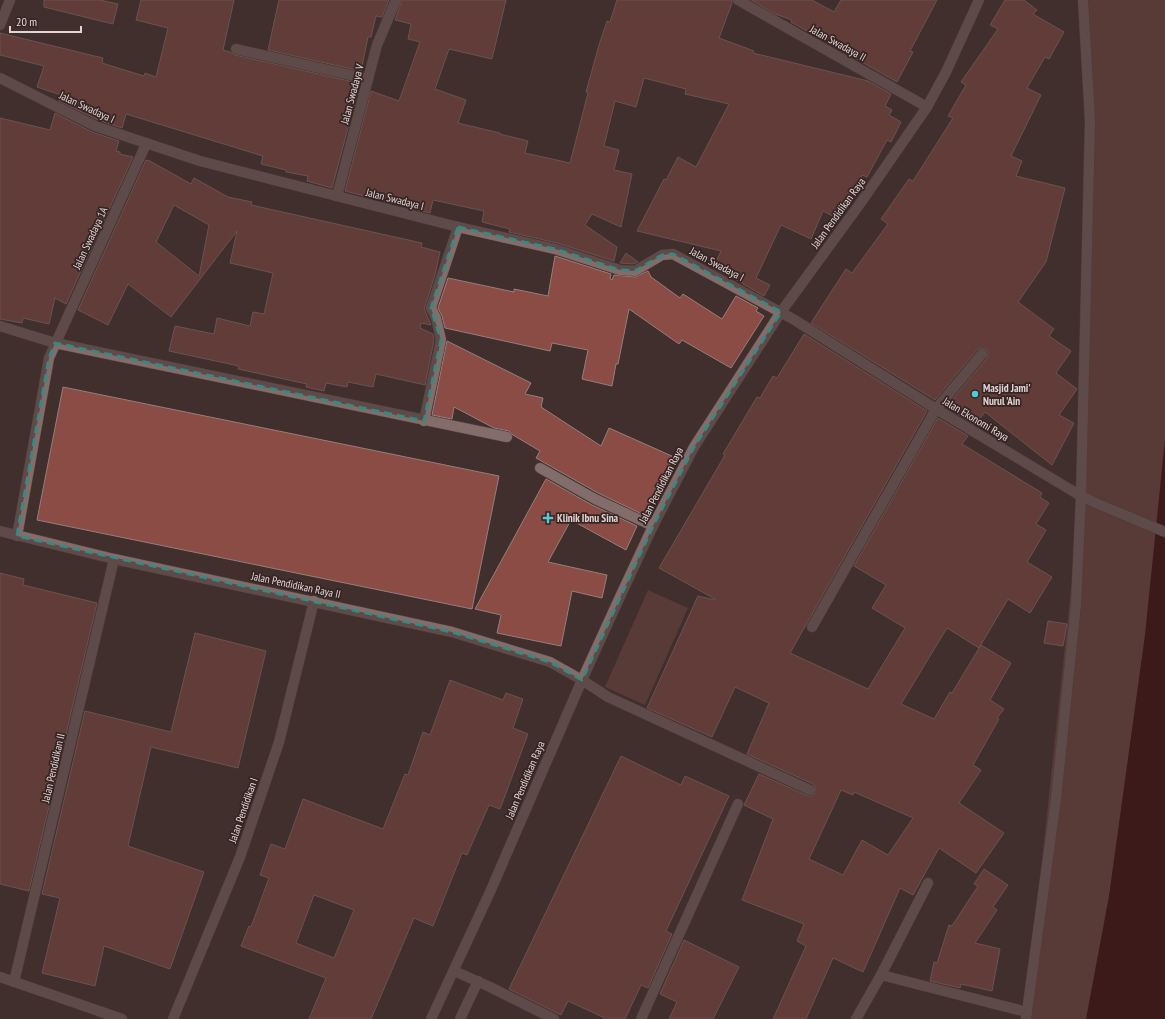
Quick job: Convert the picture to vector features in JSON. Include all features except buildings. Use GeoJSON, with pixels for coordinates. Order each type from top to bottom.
{"type":"FeatureCollection","features":[{"type":"Feature","properties":{"kind":"street"},"geometry":{"type":"LineString","coordinates":[[0,25],[10,0]]}},
{"type":"Feature","properties":{"kind":"street","name":"Jalan Swadaya V"},"geometry":{"type":"LineString","coordinates":[[337,196],[377,45],[396,0]]}},
{"type":"Feature","properties":{"kind":"street","name":"Jalan Swadaya II"},"geometry":{"type":"LineString","coordinates":[[738,0],[927,107]]}},
{"type":"Feature","properties":{"kind":"street","name":"Jalan Pendidikan Raya"},"geometry":{"type":"LineString","coordinates":[[431,1019],[490,892],[582,680],[653,526],[694,446],[781,312],[862,201],[927,107],[946,72],[979,0]]}},
{"type":"Feature","properties":{"kind":"street"},"geometry":{"type":"LineString","coordinates":[[881,975],[1026,1016],[1056,799],[1076,604],[1081,496],[1090,121],[1082,0]]}},
{"type":"Feature","properties":{"kind":"street"},"geometry":{"type":"LineString","coordinates":[[236,48],[368,79]]}},
{"type":"Feature","properties":{"kind":"street","name":"Jalan Swadaya I"},"geometry":{"type":"LineString","coordinates":[[0,78],[95,126],[200,161],[458,227],[556,249],[620,270],[635,271],[662,255],[672,254],[781,312]]}},
{"type":"Feature","properties":{"kind":"street","name":"Jalan Swadaya 1A"},"geometry":{"type":"LineString","coordinates":[[17,536],[49,358],[146,144]]}},
{"type":"Feature","properties":{"kind":"street"},"geometry":{"type":"LineString","coordinates":[[424,421],[441,340],[436,318],[431,308],[458,227]]}},
{"type":"Feature","properties":{"kind":"street","name":"Jalan Ekonomi Raya"},"geometry":{"type":"LineString","coordinates":[[781,312],[936,409],[1081,496],[1165,532]]}},
{"type":"Feature","properties":{"kind":"street"},"geometry":{"type":"LineString","coordinates":[[0,326],[55,343],[424,421],[507,437]]}},
{"type":"Feature","properties":{"kind":"street"},"geometry":{"type":"LineString","coordinates":[[812,627],[936,409],[982,354]]}},
{"type":"Feature","properties":{"kind":"street"},"geometry":{"type":"LineString","coordinates":[[540,468],[594,499],[653,526]]}},
{"type":"Feature","properties":{"kind":"street","name":"Jalan Pendidikan Raya II"},"geometry":{"type":"LineString","coordinates":[[0,531],[114,559],[452,632],[550,662],[608,696],[810,790]]}},
{"type":"Feature","properties":{"kind":"street","name":"Jalan Pendidikan II"},"geometry":{"type":"LineString","coordinates":[[14,982],[114,559]]}},
{"type":"Feature","properties":{"kind":"street","name":"Jalan Pendidikan I"},"geometry":{"type":"LineString","coordinates":[[174,1019],[240,857],[276,749],[314,601]]}},
{"type":"Feature","properties":{"kind":"street"},"geometry":{"type":"LineString","coordinates":[[641,1019],[738,804]]}},
{"type":"Feature","properties":{"kind":"street"},"geometry":{"type":"LineString","coordinates":[[856,1019],[881,975],[928,883]]}},
{"type":"Feature","properties":{"kind":"street"},"geometry":{"type":"LineString","coordinates":[[454,971],[554,1019]]}},
{"type":"Feature","properties":{"kind":"street"},"geometry":{"type":"LineString","coordinates":[[0,977],[122,1019]]}},
{"type":"Feature","properties":{"kind":"street"},"geometry":{"type":"LineString","coordinates":[[460,1019],[478,982]]}},
{"type":"Feature","properties":{"kind":"highlighted area"},"geometry":{"type":"Polygon","coordinates":[[[458,227],[555,249],[620,270],[635,271],[662,255],[673,254],[781,312],[694,447],[653,526],[582,680],[550,662],[452,632],[17,536],[49,358],[55,343],[424,421],[441,340],[431,308],[458,227]]]}},
{"type":"Feature","properties":{"kind":"shaded area"},"geometry":{"type":"Polygon","coordinates":[[[1083,0],[1165,0],[1165,1019],[1025,1019],[1081,496],[1090,121],[1083,0]]]}},
{"type":"Feature","properties":{"kind":"shaded area"},"geometry":{"type":"Polygon","coordinates":[[[1165,439],[1165,1019],[1086,1019],[1109,896],[1145,635],[1165,439]]]}},
{"type":"Feature","properties":{"kind":"shaded area"},"geometry":{"type":"Polygon","coordinates":[[[648,590],[688,608],[645,705],[605,687],[648,590]]]}},
{"type":"Feature","properties":{"kind":"place","name":"Masjid Jami' Nurul 'Ain"},"geometry":{"type":"Point","coordinates":[975,394]}},
{"type":"Feature","properties":{"kind":"place","name":"Klinik Ibnu Sina"},"geometry":{"type":"Point","coordinates":[548,518]}}]}
